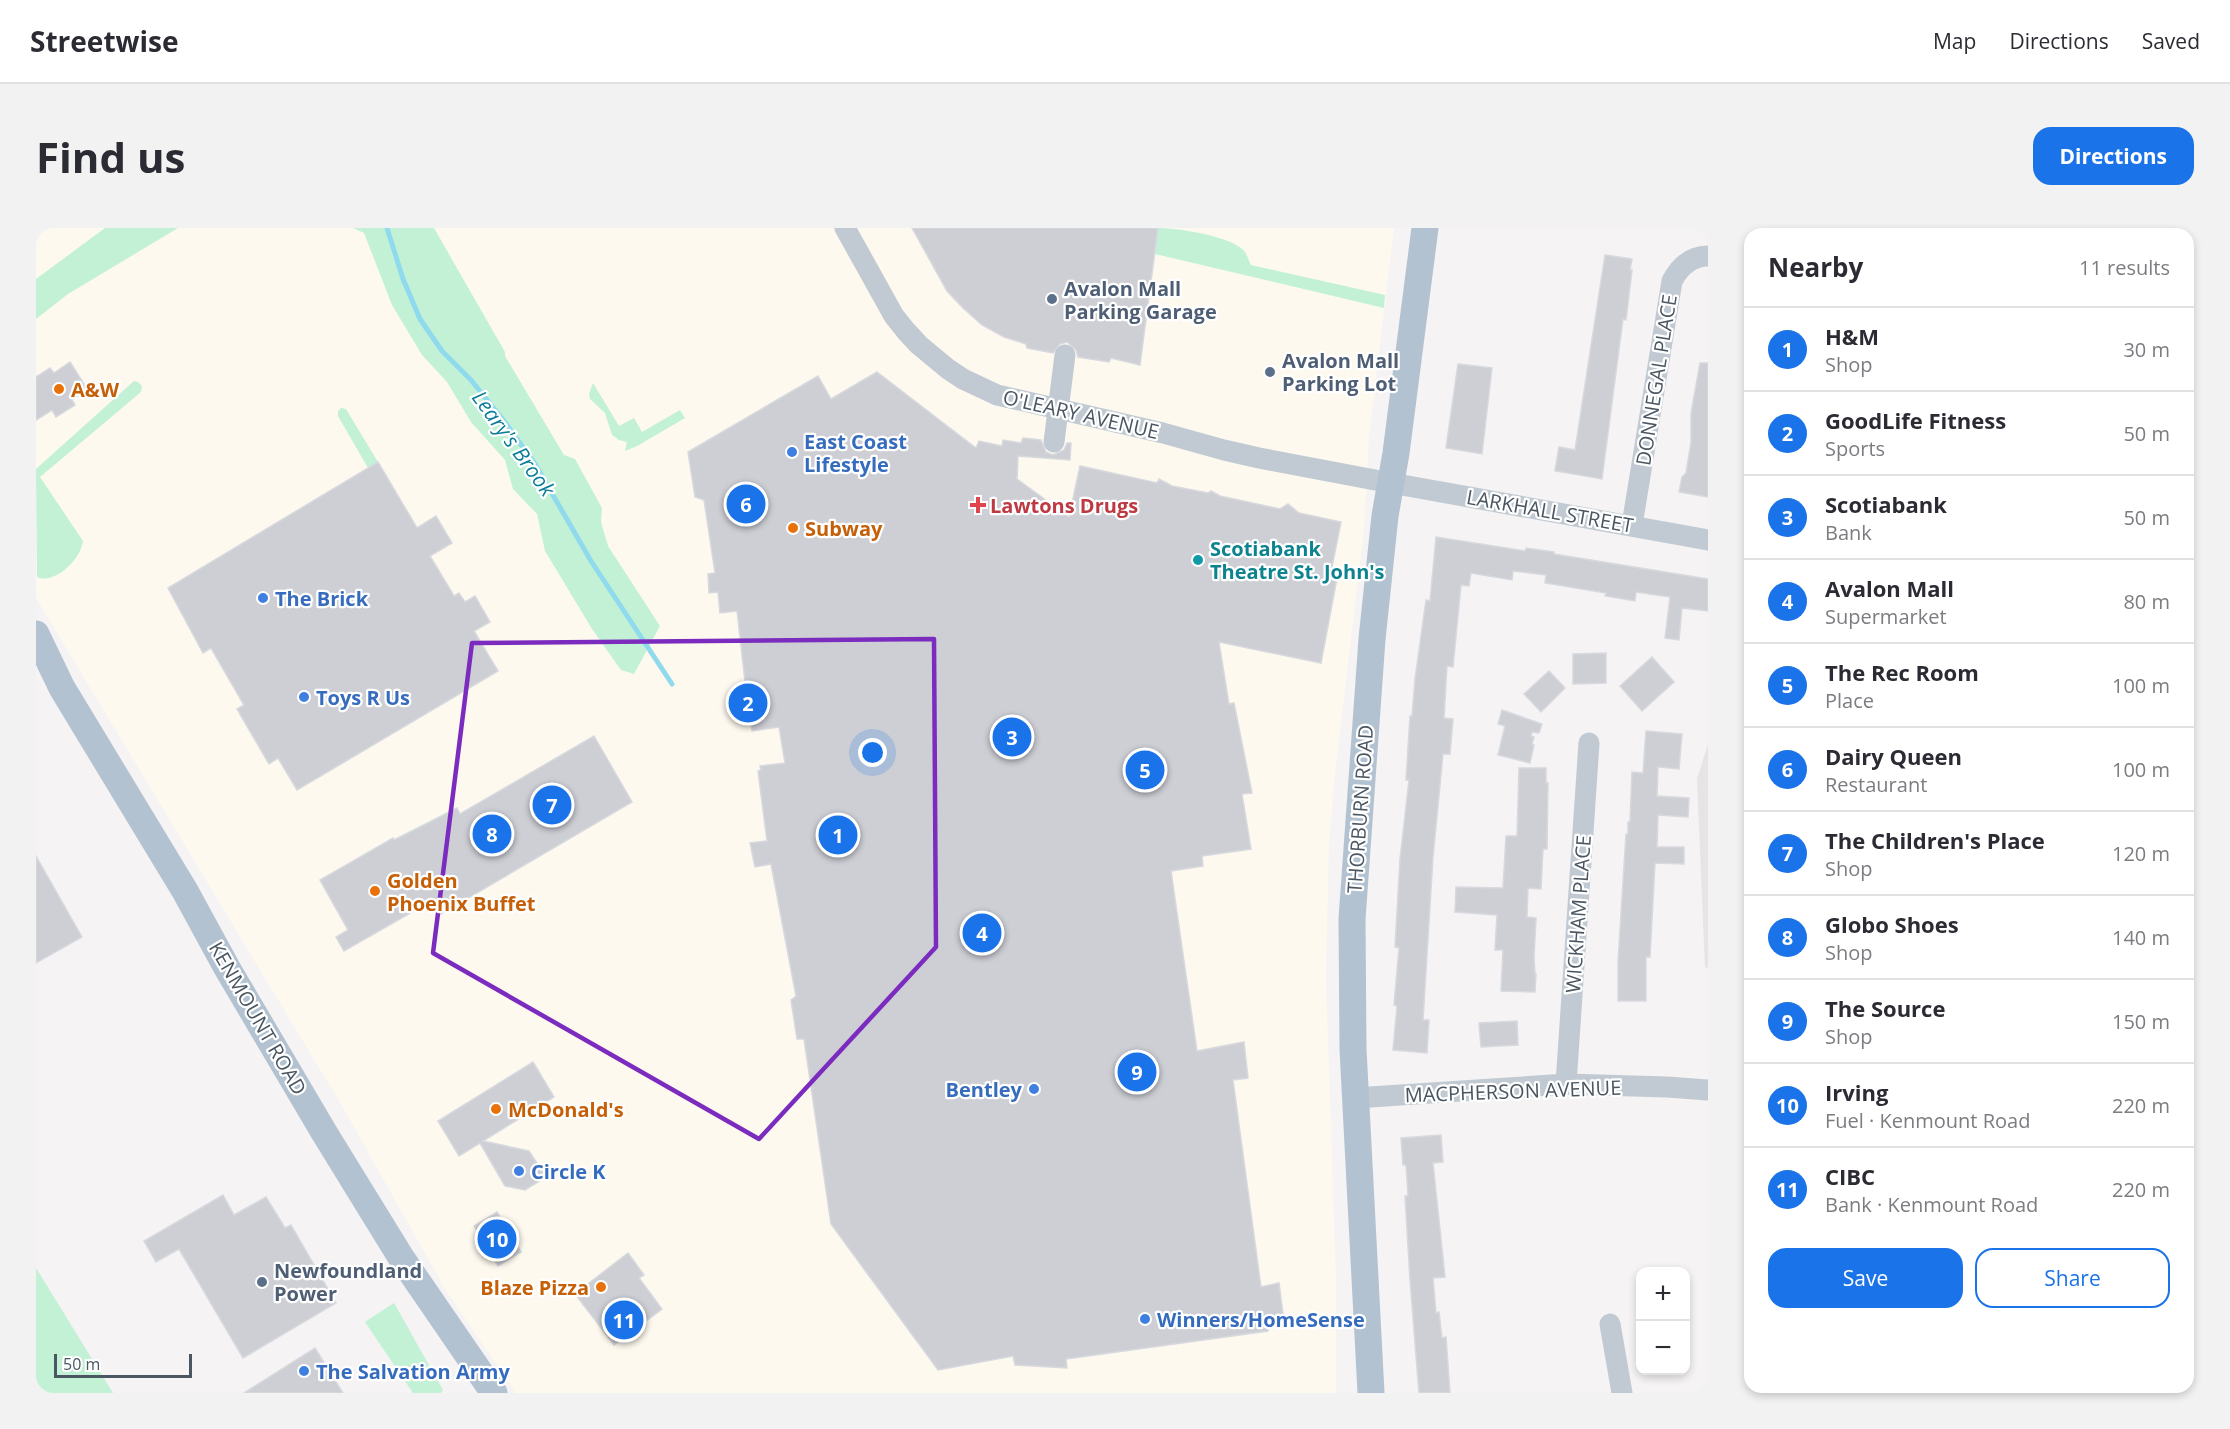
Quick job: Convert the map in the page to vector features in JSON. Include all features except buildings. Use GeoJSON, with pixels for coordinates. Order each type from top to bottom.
{"type":"FeatureCollection","features":[{"type":"Feature","properties":{"kind":"main road","name":"THORBURN ROAD"},"geometry":{"type":"LineString","coordinates":[[1371,1393],[1355,1098],[1352,977],[1357,831],[1372,639],[1385,516],[1425,228]]}},
{"type":"Feature","properties":{"kind":"main road","name":"KENMOUNT ROAD"},"geometry":{"type":"LineString","coordinates":[[36,634],[62,688],[185,891],[227,968],[325,1134],[402,1259],[494,1393]]}},
{"type":"Feature","properties":{"kind":"street","name":"O'LEARY AVENUE"},"geometry":{"type":"LineString","coordinates":[[845,228],[894,316],[906,331],[948,369],[980,388],[1017,401],[1163,433],[1224,450],[1391,483]]}},
{"type":"Feature","properties":{"kind":"street","name":"DONNEGAL PLACE"},"geometry":{"type":"LineString","coordinates":[[1632,525],[1672,281],[1676,273],[1689,260],[1708,256]]}},
{"type":"Feature","properties":{"kind":"street"},"geometry":{"type":"LineString","coordinates":[[1054,442],[1065,355]]}},
{"type":"Feature","properties":{"kind":"street","name":"LARKHALL STREET"},"geometry":{"type":"LineString","coordinates":[[1391,483],[1708,540]]}},
{"type":"Feature","properties":{"kind":"street","name":"WICKHAM PLACE"},"geometry":{"type":"LineString","coordinates":[[1566,1084],[1589,743]]}},
{"type":"Feature","properties":{"kind":"street","name":"MACPHERSON AVENUE"},"geometry":{"type":"LineString","coordinates":[[1355,1098],[1566,1084],[1708,1090]]}},
{"type":"Feature","properties":{"kind":"street"},"geometry":{"type":"LineString","coordinates":[[1610,1324],[1622,1393]]}},
{"type":"Feature","properties":{"kind":"highlighted area"},"geometry":{"type":"Polygon","coordinates":[[[934,639],[936,947],[759,1139],[433,953],[472,643],[934,639]]]}},
{"type":"Feature","properties":{"kind":"shaded area"},"geometry":{"type":"Polygon","coordinates":[[[36,228],[1394,228],[1369,437],[1364,528],[1329,844],[1326,978],[1336,1278],[1336,1393],[516,1393],[445,1289],[342,1106],[36,598],[36,228]]]}},
{"type":"Feature","properties":{"kind":"shaded area"},"geometry":{"type":"Polygon","coordinates":[[[1708,744],[1708,968],[1705,967],[1697,779],[1708,744]]]}},
{"type":"Feature","properties":{"kind":"green space"},"geometry":{"type":"Polygon","coordinates":[[[105,228],[178,228],[68,294],[36,319],[36,279],[105,228]]]}},
{"type":"Feature","properties":{"kind":"green space"},"geometry":{"type":"Polygon","coordinates":[[[353,228],[434,228],[505,352],[505,356],[564,455],[575,459],[602,508],[601,522],[608,546],[660,626],[634,674],[621,670],[592,629],[545,551],[537,514],[513,489],[505,460],[471,422],[447,382],[422,355],[392,305],[364,233],[353,228]]]}},
{"type":"Feature","properties":{"kind":"green space"},"geometry":{"type":"Polygon","coordinates":[[[1158,228],[1191,231],[1217,237],[1239,246],[1245,252],[1251,265],[1385,295],[1384,308],[1155,254],[1158,228]]]}},
{"type":"Feature","properties":{"kind":"green space"},"geometry":{"type":"Polygon","coordinates":[[[134,381],[142,386],[141,392],[40,477],[83,541],[78,555],[66,569],[51,577],[37,577],[36,469],[134,381]]]}},
{"type":"Feature","properties":{"kind":"green space"},"geometry":{"type":"Polygon","coordinates":[[[593,383],[619,426],[634,418],[642,432],[680,410],[685,418],[625,451],[627,442],[612,435],[605,413],[590,399],[589,394],[593,383]]]}},
{"type":"Feature","properties":{"kind":"green space"},"geometry":{"type":"Polygon","coordinates":[[[341,408],[346,409],[378,462],[368,468],[338,416],[341,408]]]}},
{"type":"Feature","properties":{"kind":"green space"},"geometry":{"type":"Polygon","coordinates":[[[36,1268],[113,1393],[36,1393],[36,1268]]]}},
{"type":"Feature","properties":{"kind":"green space"},"geometry":{"type":"Polygon","coordinates":[[[394,1303],[443,1390],[441,1393],[413,1393],[365,1322],[394,1303]]]}},
{"type":"Feature","properties":{"kind":"waterway","name":"Leary's Brook"},"geometry":{"type":"LineString","coordinates":[[387,228],[403,279],[420,319],[442,351],[471,380],[535,464],[591,561],[672,684]]}},
{"type":"Feature","properties":{"kind":"place","name":"Avalon Mall Parking Garage"},"geometry":{"type":"Point","coordinates":[1052,299]}},
{"type":"Feature","properties":{"kind":"place","name":"Avalon Mall Parking Lot"},"geometry":{"type":"Point","coordinates":[1270,372]}},
{"type":"Feature","properties":{"kind":"place","name":"A&W"},"geometry":{"type":"Point","coordinates":[59,389]}},
{"type":"Feature","properties":{"kind":"place","name":"East Coast Lifestyle"},"geometry":{"type":"Point","coordinates":[792,452]}},
{"type":"Feature","properties":{"kind":"place","name":"Dairy Queen"},"geometry":{"type":"Point","coordinates":[746,504]}},
{"type":"Feature","properties":{"kind":"place","name":"Lawtons Drugs"},"geometry":{"type":"Point","coordinates":[978,505]}},
{"type":"Feature","properties":{"kind":"place","name":"Subway"},"geometry":{"type":"Point","coordinates":[793,528]}},
{"type":"Feature","properties":{"kind":"place","name":"Scotiabank Theatre St. John's"},"geometry":{"type":"Point","coordinates":[1198,560]}},
{"type":"Feature","properties":{"kind":"place","name":"The Brick"},"geometry":{"type":"Point","coordinates":[263,598]}},
{"type":"Feature","properties":{"kind":"place","name":"Toys R Us"},"geometry":{"type":"Point","coordinates":[304,697]}},
{"type":"Feature","properties":{"kind":"place","name":"GoodLife Fitness"},"geometry":{"type":"Point","coordinates":[748,703]}},
{"type":"Feature","properties":{"kind":"place","name":"Scotiabank"},"geometry":{"type":"Point","coordinates":[1012,737]}},
{"type":"Feature","properties":{"kind":"place","name":"The Rec Room"},"geometry":{"type":"Point","coordinates":[1145,770]}},
{"type":"Feature","properties":{"kind":"place","name":"The Children's Place"},"geometry":{"type":"Point","coordinates":[552,805]}},
{"type":"Feature","properties":{"kind":"place","name":"Globo Shoes"},"geometry":{"type":"Point","coordinates":[492,834]}},
{"type":"Feature","properties":{"kind":"place","name":"H&M"},"geometry":{"type":"Point","coordinates":[838,835]}},
{"type":"Feature","properties":{"kind":"place","name":"Golden Phoenix Buffet"},"geometry":{"type":"Point","coordinates":[375,891]}},
{"type":"Feature","properties":{"kind":"place","name":"Avalon Mall"},"geometry":{"type":"Point","coordinates":[982,933]}},
{"type":"Feature","properties":{"kind":"place","name":"The Source"},"geometry":{"type":"Point","coordinates":[1137,1072]}},
{"type":"Feature","properties":{"kind":"place","name":"Bentley"},"geometry":{"type":"Point","coordinates":[1034,1089]}},
{"type":"Feature","properties":{"kind":"place","name":"McDonald's"},"geometry":{"type":"Point","coordinates":[496,1109]}},
{"type":"Feature","properties":{"kind":"place","name":"Circle K"},"geometry":{"type":"Point","coordinates":[519,1171]}},
{"type":"Feature","properties":{"kind":"place","name":"Irving"},"geometry":{"type":"Point","coordinates":[497,1239]}},
{"type":"Feature","properties":{"kind":"place","name":"Newfoundland Power"},"geometry":{"type":"Point","coordinates":[262,1282]}},
{"type":"Feature","properties":{"kind":"place","name":"Blaze Pizza"},"geometry":{"type":"Point","coordinates":[601,1287]}},
{"type":"Feature","properties":{"kind":"place","name":"Winners/HomeSense"},"geometry":{"type":"Point","coordinates":[1145,1319]}},
{"type":"Feature","properties":{"kind":"place","name":"CIBC"},"geometry":{"type":"Point","coordinates":[624,1320]}},
{"type":"Feature","properties":{"kind":"place","name":"The Salvation Army"},"geometry":{"type":"Point","coordinates":[304,1371]}}]}
